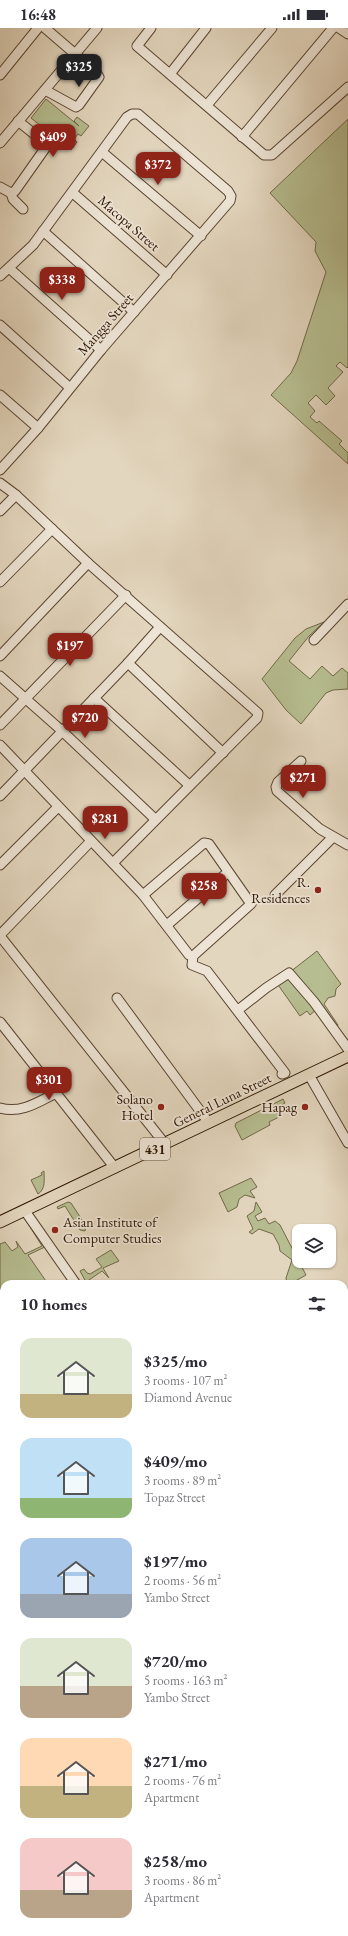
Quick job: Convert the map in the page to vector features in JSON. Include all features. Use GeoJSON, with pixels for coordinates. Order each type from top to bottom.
{"type":"FeatureCollection","features":[{"type":"Feature","properties":{"kind":"main road","name":"General Luna Street"},"geometry":{"type":"LineString","coordinates":[[0,1222],[348,1056]]}},
{"type":"Feature","properties":{"kind":"street"},"geometry":{"type":"LineString","coordinates":[[0,75],[38,28]]}},
{"type":"Feature","properties":{"kind":"street"},"geometry":{"type":"LineString","coordinates":[[45,28],[97,72],[99,77],[79,105],[72,106],[45,90]]}},
{"type":"Feature","properties":{"kind":"street"},"geometry":{"type":"LineString","coordinates":[[0,143],[97,28]]}},
{"type":"Feature","properties":{"kind":"street"},"geometry":{"type":"LineString","coordinates":[[151,28],[136,46],[264,155],[272,155],[348,87]]}},
{"type":"Feature","properties":{"kind":"street"},"geometry":{"type":"LineString","coordinates":[[170,74],[206,28]]}},
{"type":"Feature","properties":{"kind":"street"},"geometry":{"type":"LineString","coordinates":[[207,105],[272,28]]}},
{"type":"Feature","properties":{"kind":"street"},"geometry":{"type":"LineString","coordinates":[[242,137],[333,28]]}},
{"type":"Feature","properties":{"kind":"street"},"geometry":{"type":"LineString","coordinates":[[339,28],[348,34]]}},
{"type":"Feature","properties":{"kind":"street","name":"Mangga Street"},"geometry":{"type":"LineString","coordinates":[[0,470],[38,428],[69,387],[230,201],[231,196],[228,191],[138,114],[132,114],[127,117],[102,152]]}},
{"type":"Feature","properties":{"kind":"street"},"geometry":{"type":"LineString","coordinates":[[11,193],[15,191],[46,147],[42,140],[18,121]]}},
{"type":"Feature","properties":{"kind":"street"},"geometry":{"type":"LineString","coordinates":[[0,276],[28,251],[73,193],[102,152],[201,236]]}},
{"type":"Feature","properties":{"kind":"street"},"geometry":{"type":"LineString","coordinates":[[0,187],[11,193],[13,200],[24,209]]}},
{"type":"Feature","properties":{"kind":"street","name":"Macopa Street"},"geometry":{"type":"LineString","coordinates":[[73,193],[167,275]]}},
{"type":"Feature","properties":{"kind":"street"},"geometry":{"type":"LineString","coordinates":[[43,232],[134,312]]}},
{"type":"Feature","properties":{"kind":"street"},"geometry":{"type":"LineString","coordinates":[[10,268],[101,350]]}},
{"type":"Feature","properties":{"kind":"street"},"geometry":{"type":"LineString","coordinates":[[0,325],[69,387]]}},
{"type":"Feature","properties":{"kind":"street"},"geometry":{"type":"LineString","coordinates":[[0,395],[38,428]]}},
{"type":"Feature","properties":{"kind":"street"},"geometry":{"type":"LineString","coordinates":[[0,483],[258,714],[257,718],[154,819],[113,863]]}},
{"type":"Feature","properties":{"kind":"street"},"geometry":{"type":"LineString","coordinates":[[0,511],[16,496]]}},
{"type":"Feature","properties":{"kind":"street"},"geometry":{"type":"LineString","coordinates":[[0,582],[52,529]]}},
{"type":"Feature","properties":{"kind":"street"},"geometry":{"type":"LineString","coordinates":[[0,656],[88,563]]}},
{"type":"Feature","properties":{"kind":"street"},"geometry":{"type":"LineString","coordinates":[[0,725],[126,595]]}},
{"type":"Feature","properties":{"kind":"street"},"geometry":{"type":"LineString","coordinates":[[314,640],[348,604]]}},
{"type":"Feature","properties":{"kind":"street"},"geometry":{"type":"LineString","coordinates":[[0,796],[61,730],[128,663],[160,627]]}},
{"type":"Feature","properties":{"kind":"street"},"geometry":{"type":"LineString","coordinates":[[128,663],[223,752]]}},
{"type":"Feature","properties":{"kind":"street"},"geometry":{"type":"LineString","coordinates":[[0,676],[24,699],[61,730],[154,819]]}},
{"type":"Feature","properties":{"kind":"street"},"geometry":{"type":"LineString","coordinates":[[94,698],[189,785]]}},
{"type":"Feature","properties":{"kind":"street"},"geometry":{"type":"LineString","coordinates":[[0,745],[25,769],[58,807],[143,895],[190,955],[193,956]]}},
{"type":"Feature","properties":{"kind":"street"},"geometry":{"type":"LineString","coordinates":[[301,761],[278,782],[276,787],[277,791],[320,829],[348,845]]}},
{"type":"Feature","properties":{"kind":"street"},"geometry":{"type":"LineString","coordinates":[[0,865],[58,807]]}},
{"type":"Feature","properties":{"kind":"street"},"geometry":{"type":"LineString","coordinates":[[275,895],[333,837]]}},
{"type":"Feature","properties":{"kind":"street"},"geometry":{"type":"LineString","coordinates":[[91,841],[0,936],[165,1144]]}},
{"type":"Feature","properties":{"kind":"street"},"geometry":{"type":"LineString","coordinates":[[143,895],[204,843],[208,844],[227,873],[251,904],[193,956],[192,965],[207,971],[285,1073],[282,1074]]}},
{"type":"Feature","properties":{"kind":"street"},"geometry":{"type":"LineString","coordinates":[[168,925],[227,873]]}},
{"type":"Feature","properties":{"kind":"street"},"geometry":{"type":"LineString","coordinates":[[238,1010],[266,988],[290,973],[314,1002],[348,1049]]}},
{"type":"Feature","properties":{"kind":"street"},"geometry":{"type":"LineString","coordinates":[[117,998],[209,1123]]}},
{"type":"Feature","properties":{"kind":"street"},"geometry":{"type":"LineString","coordinates":[[0,1022],[115,1168]]}},
{"type":"Feature","properties":{"kind":"street"},"geometry":{"type":"LineString","coordinates":[[309,1075],[348,1143]]}},
{"type":"Feature","properties":{"kind":"street"},"geometry":{"type":"LineString","coordinates":[[0,1108],[8,1110],[22,1109],[56,1093]]}},
{"type":"Feature","properties":{"kind":"street"},"geometry":{"type":"LineString","coordinates":[[25,1211],[73,1280]]}},
{"type":"Feature","properties":{"kind":"green space"},"geometry":{"type":"Polygon","coordinates":[[[46,99],[79,126],[74,121],[77,117],[89,126],[81,136],[78,134],[74,139],[77,142],[71,150],[31,118],[46,99]]]}},
{"type":"Feature","properties":{"kind":"green space"},"geometry":{"type":"Polygon","coordinates":[[[348,119],[348,367],[347,368],[340,362],[336,366],[343,372],[328,388],[335,396],[326,405],[316,395],[308,403],[315,411],[310,417],[317,423],[319,421],[342,441],[339,444],[348,453],[348,464],[271,395],[291,373],[297,361],[326,272],[315,251],[316,242],[270,193],[348,119]]]}},
{"type":"Feature","properties":{"kind":"green space"},"geometry":{"type":"Polygon","coordinates":[[[324,622],[309,636],[289,661],[310,679],[322,666],[333,676],[342,668],[348,673],[348,689],[333,690],[326,693],[301,724],[286,710],[262,679],[295,638],[306,629],[324,622]]]}},
{"type":"Feature","properties":{"kind":"green space"},"geometry":{"type":"Polygon","coordinates":[[[317,951],[341,984],[336,989],[335,996],[328,998],[324,1004],[338,1025],[336,1029],[290,972],[317,951]]]}},
{"type":"Feature","properties":{"kind":"green space"},"geometry":{"type":"Polygon","coordinates":[[[289,974],[317,1009],[310,1015],[307,1011],[300,1016],[276,982],[289,974]]]}},
{"type":"Feature","properties":{"kind":"green space"},"geometry":{"type":"Polygon","coordinates":[[[283,1099],[285,1103],[275,1109],[279,1117],[269,1122],[270,1125],[242,1140],[235,1126],[236,1123],[283,1099]]]}},
{"type":"Feature","properties":{"kind":"green space"},"geometry":{"type":"Polygon","coordinates":[[[44,1171],[43,1187],[41,1192],[38,1194],[31,1180],[42,1175],[41,1173],[44,1171]]]}},
{"type":"Feature","properties":{"kind":"green space"},"geometry":{"type":"Polygon","coordinates":[[[251,1178],[257,1187],[250,1191],[255,1198],[245,1195],[239,1199],[237,1207],[228,1212],[219,1193],[251,1178]]]}},
{"type":"Feature","properties":{"kind":"green space"},"geometry":{"type":"Polygon","coordinates":[[[68,1202],[71,1203],[86,1226],[85,1231],[80,1230],[65,1206],[58,1209],[57,1207],[68,1202]]]}},
{"type":"Feature","properties":{"kind":"green space"},"geometry":{"type":"Polygon","coordinates":[[[256,1202],[262,1212],[255,1216],[258,1221],[265,1218],[269,1224],[275,1221],[280,1225],[292,1248],[292,1260],[280,1251],[279,1245],[273,1234],[259,1229],[252,1234],[249,1232],[253,1229],[247,1216],[254,1211],[256,1202]]]}},
{"type":"Feature","properties":{"kind":"green space"},"geometry":{"type":"Polygon","coordinates":[[[30,1221],[47,1246],[28,1255],[45,1280],[0,1280],[0,1244],[5,1242],[12,1251],[18,1247],[16,1241],[25,1254],[42,1246],[27,1222],[30,1221]]]}},
{"type":"Feature","properties":{"kind":"green space"},"geometry":{"type":"Polygon","coordinates":[[[111,1250],[119,1261],[103,1268],[109,1278],[102,1271],[89,1280],[85,1280],[80,1271],[84,1269],[90,1274],[102,1267],[96,1259],[111,1250]]]}},
{"type":"Feature","properties":{"kind":"green space"},"geometry":{"type":"Polygon","coordinates":[[[292,1260],[292,1268],[302,1268],[306,1275],[297,1280],[286,1280],[292,1260]]]}},
{"type":"Feature","properties":{"kind":"place","name":"R. Residences"},"geometry":{"type":"Point","coordinates":[318,890]}},
{"type":"Feature","properties":{"kind":"place","name":"Solano Hotel"},"geometry":{"type":"Point","coordinates":[161,1107]}},
{"type":"Feature","properties":{"kind":"place","name":"Hapag"},"geometry":{"type":"Point","coordinates":[305,1107]}},
{"type":"Feature","properties":{"kind":"place","name":"Asian Institute of Computer Studies"},"geometry":{"type":"Point","coordinates":[55,1230]}}]}
